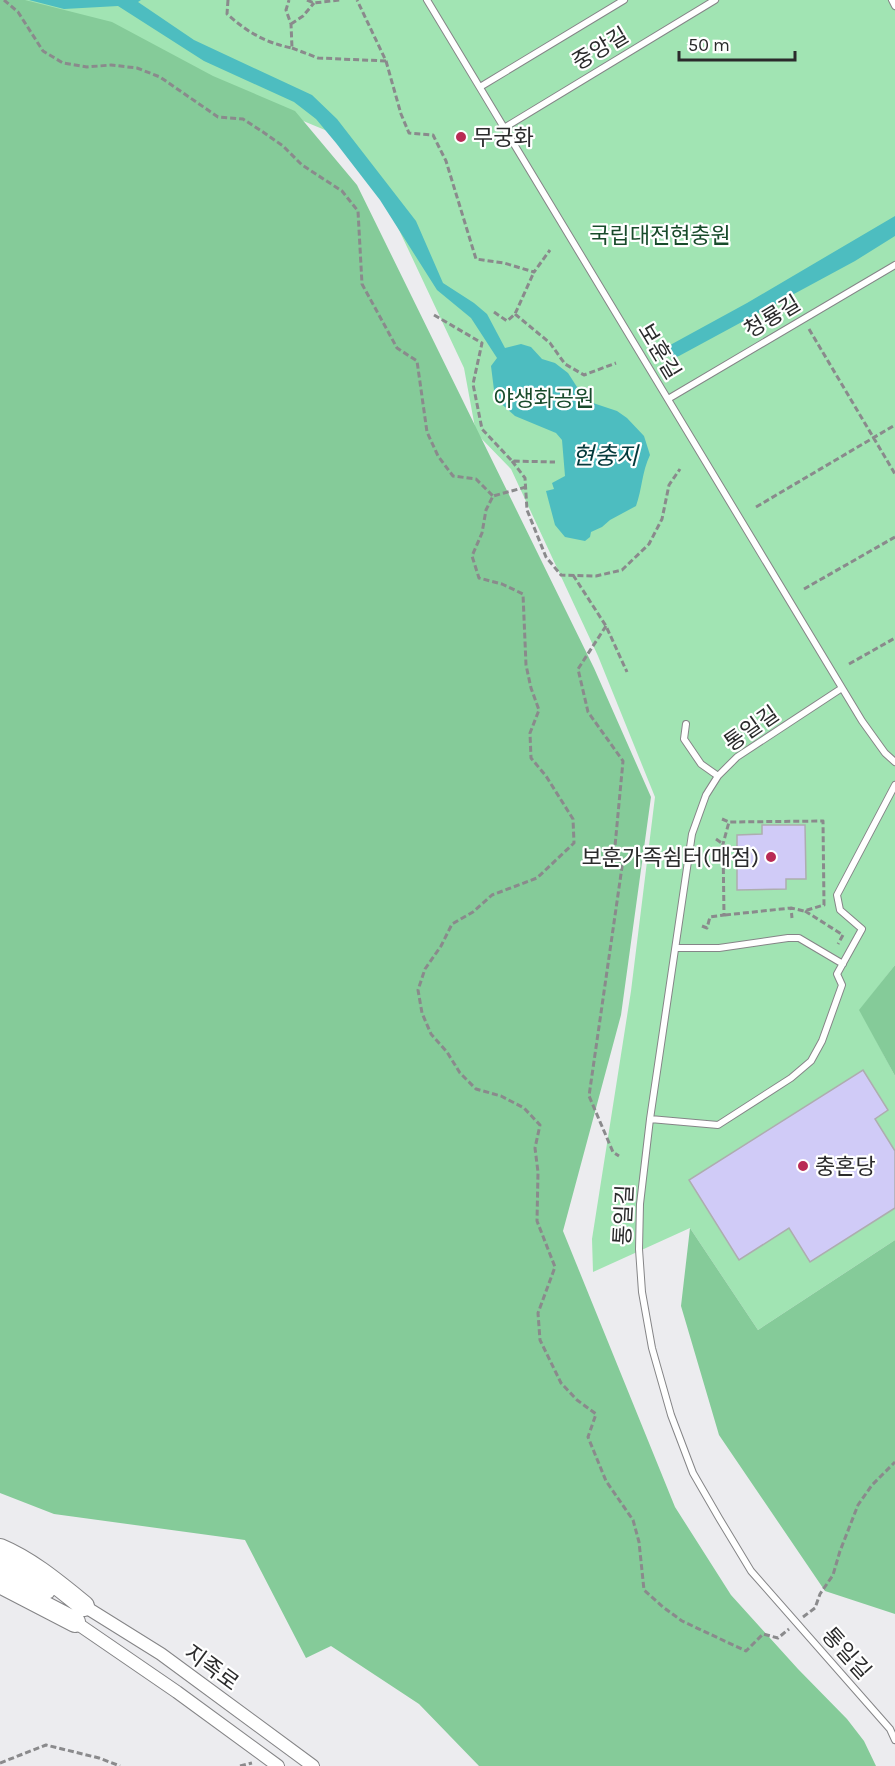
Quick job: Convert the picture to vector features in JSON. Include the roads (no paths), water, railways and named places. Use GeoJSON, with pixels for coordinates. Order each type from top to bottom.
{"type":"FeatureCollection","features":[{"type":"Feature","properties":{"kind":"main road"},"geometry":{"type":"LineString","coordinates":[[0,1549],[55,1582],[79,1614]]}},
{"type":"Feature","properties":{"kind":"main road"},"geometry":{"type":"LineString","coordinates":[[0,1566],[79,1614]]}},
{"type":"Feature","properties":{"kind":"main road"},"geometry":{"type":"LineString","coordinates":[[0,1583],[79,1614]]}},
{"type":"Feature","properties":{"kind":"main road"},"geometry":{"type":"LineString","coordinates":[[0,1593],[79,1614]]}},
{"type":"Feature","properties":{"kind":"street","name":"지족로"},"geometry":{"type":"LineString","coordinates":[[79,1614],[177,1692],[278,1766]]}},
{"type":"Feature","properties":{"kind":"street","name":"지족로"},"geometry":{"type":"LineString","coordinates":[[79,1614],[161,1654],[313,1766]]}},
{"type":"Feature","properties":{"kind":"lane","name":"보훈길"},"geometry":{"type":"LineString","coordinates":[[427,0],[862,721],[885,753],[895,762]]}},
{"type":"Feature","properties":{"kind":"lane","name":"중앙길"},"geometry":{"type":"LineString","coordinates":[[480,87],[624,0]]}},
{"type":"Feature","properties":{"kind":"lane","name":"중앙길"},"geometry":{"type":"LineString","coordinates":[[504,128],[715,0]]}},
{"type":"Feature","properties":{"kind":"lane"},"geometry":{"type":"LineString","coordinates":[[892,0],[895,6]]}},
{"type":"Feature","properties":{"kind":"lane","name":"청룡길"},"geometry":{"type":"LineString","coordinates":[[668,399],[895,265]]}},
{"type":"Feature","properties":{"kind":"lane","name":"통일길"},"geometry":{"type":"LineString","coordinates":[[842,688],[737,758],[718,776],[706,795],[693,834],[650,1119],[640,1204],[639,1260],[652,1348],[671,1415],[693,1473],[751,1571],[890,1729],[895,1740]]}},
{"type":"Feature","properties":{"kind":"lane"},"geometry":{"type":"LineString","coordinates":[[686,724],[684,739],[701,764],[718,776]]}},
{"type":"Feature","properties":{"kind":"lane"},"geometry":{"type":"LineString","coordinates":[[650,1119],[718,1125],[791,1078],[811,1061],[822,1041],[842,985],[837,974],[862,929],[840,910],[837,895],[895,785]]}},
{"type":"Feature","properties":{"kind":"lane"},"geometry":{"type":"LineString","coordinates":[[676,948],[720,948],[799,938],[843,964]]}},
{"type":"Feature","properties":{"kind":"water","name":"현충지"},"geometry":{"type":"Polygon","coordinates":[[[29,0],[141,0],[138,2],[194,40],[312,95],[337,119],[416,221],[443,283],[487,314],[505,348],[521,344],[531,347],[542,359],[555,363],[568,373],[577,387],[593,403],[617,411],[644,436],[650,455],[636,506],[591,532],[590,537],[585,541],[565,537],[555,525],[546,491],[554,489],[552,483],[565,476],[562,440],[556,433],[515,416],[495,398],[491,366],[497,358],[471,318],[437,290],[380,200],[316,119],[294,102],[204,61],[118,6],[64,9],[29,0]]]}},
{"type":"Feature","properties":{"kind":"water"},"geometry":{"type":"Polygon","coordinates":[[[895,216],[895,236],[855,261],[679,356],[673,358],[666,354],[667,348],[672,344],[895,216]]]}},
{"type":"Feature","properties":{"kind":"place","name":"무궁화"},"geometry":{"type":"Point","coordinates":[461,137]}},
{"type":"Feature","properties":{"kind":"place","name":"보훈가족쉼터(매점)"},"geometry":{"type":"Point","coordinates":[771,857]}},
{"type":"Feature","properties":{"kind":"place","name":"충혼당"},"geometry":{"type":"Point","coordinates":[803,1166]}},
{"type":"Feature","properties":{"kind":"park label","name":"국립대전현충원"},"geometry":{"type":"Point","coordinates":[660,235]}},
{"type":"Feature","properties":{"kind":"park label","name":"야생화공원"},"geometry":{"type":"Point","coordinates":[544,398]}}]}
